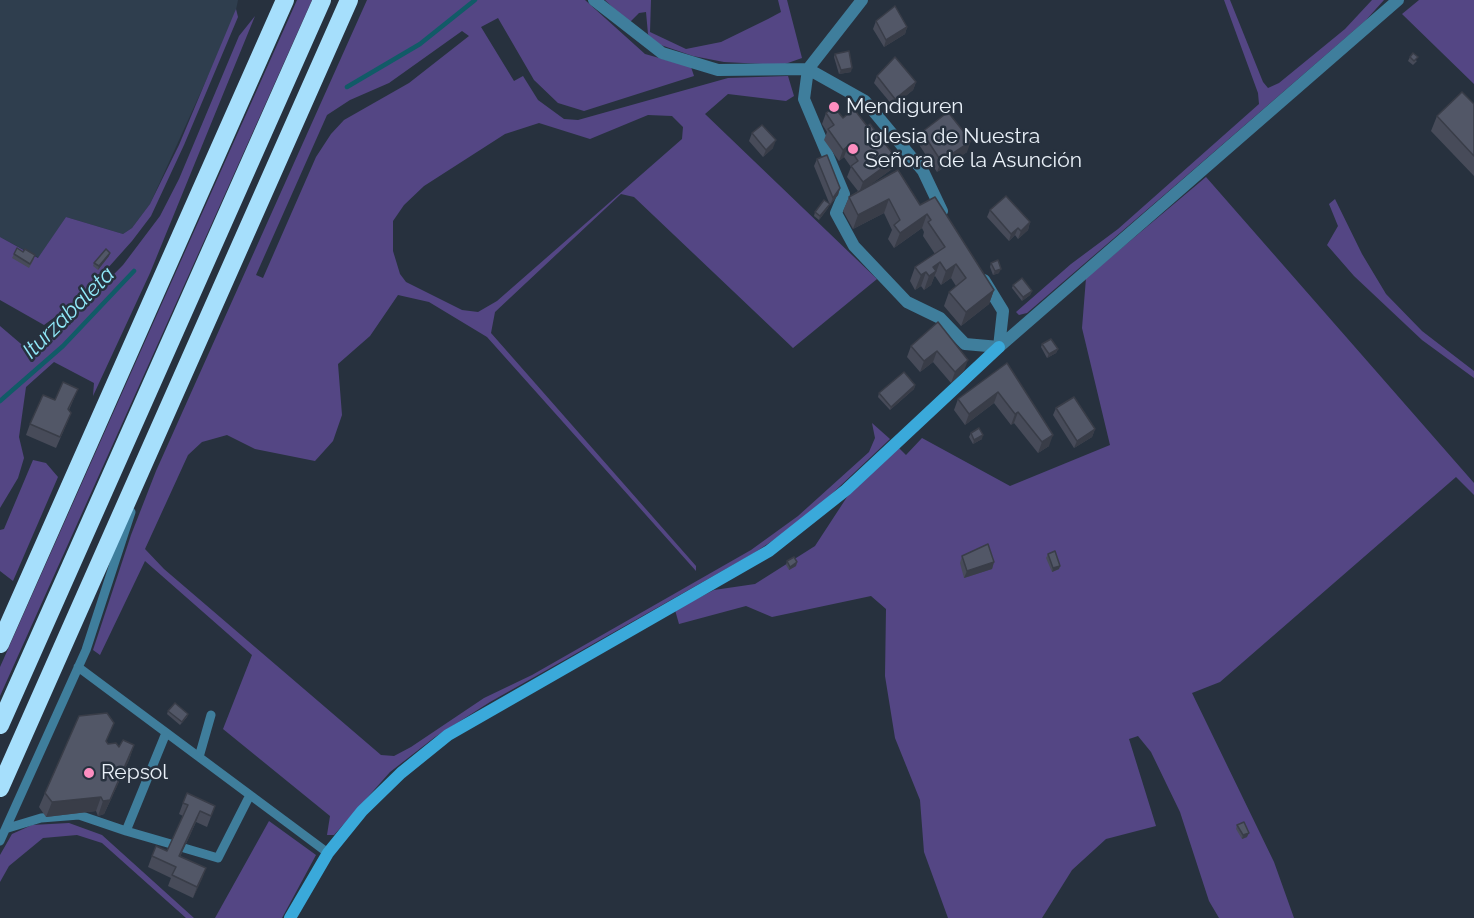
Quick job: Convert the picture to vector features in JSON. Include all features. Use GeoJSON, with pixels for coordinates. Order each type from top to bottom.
{"type":"FeatureCollection","features":[{"type":"Feature","properties":{"kind":"highway"},"geometry":{"type":"LineString","coordinates":[[0,644],[285,0]]}},
{"type":"Feature","properties":{"kind":"highway"},"geometry":{"type":"LineString","coordinates":[[0,725],[322,0]]}},
{"type":"Feature","properties":{"kind":"highway"},"geometry":{"type":"LineString","coordinates":[[0,788],[350,0]]}},
{"type":"Feature","properties":{"kind":"street"},"geometry":{"type":"LineString","coordinates":[[594,0],[662,53],[718,70],[807,69],[865,101],[923,171],[947,222]]}},
{"type":"Feature","properties":{"kind":"street"},"geometry":{"type":"LineString","coordinates":[[862,0],[807,69],[804,99],[844,194],[836,213],[854,246],[907,302],[940,318],[965,344],[999,347]]}},
{"type":"Feature","properties":{"kind":"street"},"geometry":{"type":"LineString","coordinates":[[290,918],[328,853],[362,811],[401,773],[448,735],[769,551],[846,490],[999,347],[1398,0]]}},
{"type":"Feature","properties":{"kind":"street"},"geometry":{"type":"LineString","coordinates":[[978,271],[1004,310],[999,347]]}},
{"type":"Feature","properties":{"kind":"lane"},"geometry":{"type":"LineString","coordinates":[[0,841],[8,828],[78,667],[155,437]]}},
{"type":"Feature","properties":{"kind":"lane"},"geometry":{"type":"LineString","coordinates":[[78,667],[328,853]]}},
{"type":"Feature","properties":{"kind":"lane"},"geometry":{"type":"LineString","coordinates":[[199,757],[211,716]]}},
{"type":"Feature","properties":{"kind":"lane"},"geometry":{"type":"LineString","coordinates":[[126,831],[166,733]]}},
{"type":"Feature","properties":{"kind":"lane"},"geometry":{"type":"LineString","coordinates":[[184,848],[218,858],[250,795]]}},
{"type":"Feature","properties":{"kind":"lane"},"geometry":{"type":"LineString","coordinates":[[8,828],[41,818],[80,816],[171,844]]}},
{"type":"Feature","properties":{"kind":"shaded area"},"geometry":{"type":"Polygon","coordinates":[[[0,0],[238,0],[234,19],[150,204],[132,228],[123,234],[66,217],[39,258],[0,237],[0,0]]]}},
{"type":"Feature","properties":{"kind":"shaded area"},"geometry":{"type":"Polygon","coordinates":[[[297,0],[312,0],[0,696],[0,667],[297,0]]]}},
{"type":"Feature","properties":{"kind":"shaded area"},"geometry":{"type":"Polygon","coordinates":[[[367,0],[585,0],[645,54],[691,67],[694,76],[584,111],[558,103],[534,80],[498,18],[481,27],[514,81],[523,76],[538,100],[564,119],[578,120],[728,78],[788,76],[794,96],[786,101],[728,94],[705,114],[877,279],[793,348],[634,197],[621,194],[495,312],[491,333],[696,566],[696,571],[487,337],[429,302],[398,295],[370,336],[338,364],[342,415],[333,441],[315,461],[255,449],[227,435],[202,442],[188,455],[145,549],[164,569],[381,755],[394,756],[484,698],[532,675],[751,550],[798,516],[869,452],[875,438],[872,423],[890,439],[805,519],[754,553],[490,702],[435,737],[390,772],[334,835],[327,835],[330,816],[223,729],[252,655],[145,561],[100,655],[93,650],[131,535],[156,471],[367,0]],[[462,31],[389,83],[350,100],[327,115],[256,275],[263,278],[316,157],[331,134],[344,120],[409,83],[469,36],[462,31]],[[648,115],[590,139],[539,123],[505,134],[424,186],[404,205],[393,221],[393,251],[400,274],[406,282],[462,310],[478,312],[497,301],[682,139],[683,127],[672,116],[648,115]]]}},
{"type":"Feature","properties":{"kind":"shaded area"},"geometry":{"type":"Polygon","coordinates":[[[605,0],[651,0],[650,32],[686,49],[721,42],[781,12],[778,0],[787,0],[802,58],[785,64],[763,64],[724,62],[693,56],[652,42],[648,34],[646,12],[639,13],[629,23],[605,0]]]}},
{"type":"Feature","properties":{"kind":"shaded area"},"geometry":{"type":"Polygon","coordinates":[[[1224,0],[1230,0],[1263,82],[1268,88],[1279,83],[1345,29],[1372,0],[1384,0],[1366,20],[1178,183],[1027,313],[1019,315],[1016,312],[1071,264],[1118,229],[1259,104],[1258,93],[1224,0]]]}},
{"type":"Feature","properties":{"kind":"shaded area"},"geometry":{"type":"Polygon","coordinates":[[[1419,0],[1474,0],[1474,84],[1402,14],[1419,0]]]}},
{"type":"Feature","properties":{"kind":"shaded area"},"geometry":{"type":"Polygon","coordinates":[[[236,9],[238,17],[184,145],[151,216],[132,241],[81,298],[44,325],[0,300],[0,237],[38,258],[66,217],[123,234],[132,228],[150,204],[179,145],[236,9]]]}},
{"type":"Feature","properties":{"kind":"shaded area"},"geometry":{"type":"Polygon","coordinates":[[[255,16],[150,273],[93,396],[94,383],[54,362],[26,387],[19,437],[24,458],[18,478],[0,508],[0,326],[34,355],[123,265],[160,216],[179,179],[239,36],[255,16]]]}},
{"type":"Feature","properties":{"kind":"shaded area"},"geometry":{"type":"Polygon","coordinates":[[[1206,177],[1474,483],[1474,495],[1456,477],[1220,682],[1192,693],[1274,862],[1294,918],[1219,918],[1209,901],[1180,812],[1151,752],[1138,736],[1129,739],[1156,826],[1106,839],[1072,870],[1042,918],[948,918],[924,852],[920,800],[895,738],[885,676],[886,609],[871,596],[772,617],[746,606],[679,624],[675,610],[714,590],[755,584],[815,546],[847,497],[899,448],[906,455],[922,438],[1010,486],[1110,445],[1082,328],[1086,278],[1206,177]]]}},
{"type":"Feature","properties":{"kind":"shaded area"},"geometry":{"type":"Polygon","coordinates":[[[1335,199],[1362,254],[1386,294],[1422,331],[1474,371],[1474,378],[1422,340],[1354,276],[1327,245],[1338,226],[1329,204],[1335,199]]]}},
{"type":"Feature","properties":{"kind":"shaded area"},"geometry":{"type":"Polygon","coordinates":[[[33,460],[46,463],[58,477],[13,581],[0,571],[0,530],[4,529],[33,460]]]}},
{"type":"Feature","properties":{"kind":"shaded area"},"geometry":{"type":"Polygon","coordinates":[[[269,821],[316,855],[282,918],[215,918],[269,821]]]}},
{"type":"Feature","properties":{"kind":"shaded area"},"geometry":{"type":"Polygon","coordinates":[[[69,823],[102,835],[194,918],[186,918],[102,843],[77,835],[43,838],[9,866],[0,882],[0,855],[12,834],[32,825],[69,823]]]}},
{"type":"Feature","properties":{"kind":"building"},"geometry":{"type":"Polygon","coordinates":[[[895,6],[907,27],[886,40],[876,21],[895,6]]]}},
{"type":"Feature","properties":{"kind":"building"},"geometry":{"type":"Polygon","coordinates":[[[849,51],[852,68],[841,70],[835,54],[849,51]]]}},
{"type":"Feature","properties":{"kind":"building"},"geometry":{"type":"Polygon","coordinates":[[[1413,53],[1418,57],[1414,61],[1410,57],[1413,53]]]}},
{"type":"Feature","properties":{"kind":"building"},"geometry":{"type":"Polygon","coordinates":[[[895,57],[916,82],[895,99],[877,76],[895,57]]]}},
{"type":"Feature","properties":{"kind":"building"},"geometry":{"type":"Polygon","coordinates":[[[1462,92],[1474,104],[1474,156],[1437,116],[1462,92]]]}},
{"type":"Feature","properties":{"kind":"building","name":"Iglesia de Nuestra Señora de la Asunción"},"geometry":{"type":"Polygon","coordinates":[[[834,107],[843,118],[854,109],[867,126],[870,124],[896,158],[863,182],[851,166],[858,161],[848,146],[843,150],[828,129],[834,125],[826,113],[834,107]]]}},
{"type":"Feature","properties":{"kind":"building"},"geometry":{"type":"Polygon","coordinates":[[[948,112],[971,141],[941,161],[922,132],[948,112]]]}},
{"type":"Feature","properties":{"kind":"building"},"geometry":{"type":"Polygon","coordinates":[[[762,125],[776,140],[766,150],[752,133],[762,125]]]}},
{"type":"Feature","properties":{"kind":"building"},"geometry":{"type":"Polygon","coordinates":[[[827,155],[840,188],[833,198],[817,159],[827,155]]]}},
{"type":"Feature","properties":{"kind":"building"},"geometry":{"type":"Polygon","coordinates":[[[898,170],[920,205],[935,197],[994,290],[966,312],[949,292],[966,278],[956,264],[946,271],[940,262],[933,267],[936,271],[929,276],[926,272],[921,275],[915,267],[945,247],[928,222],[931,220],[927,214],[900,233],[894,225],[900,220],[889,199],[858,215],[849,197],[898,170]]]}},
{"type":"Feature","properties":{"kind":"building"},"geometry":{"type":"Polygon","coordinates":[[[1006,196],[1030,222],[1021,231],[1018,228],[1011,234],[990,210],[1006,196]]]}},
{"type":"Feature","properties":{"kind":"building"},"geometry":{"type":"Polygon","coordinates":[[[824,200],[830,204],[820,216],[815,212],[824,200]]]}},
{"type":"Feature","properties":{"kind":"building"},"geometry":{"type":"Polygon","coordinates":[[[17,248],[23,252],[25,249],[35,255],[30,264],[14,254],[17,248]]]}},
{"type":"Feature","properties":{"kind":"building"},"geometry":{"type":"Polygon","coordinates":[[[106,249],[110,253],[99,266],[94,263],[106,249]]]}},
{"type":"Feature","properties":{"kind":"building"},"geometry":{"type":"Polygon","coordinates":[[[998,260],[1001,269],[995,271],[991,263],[998,260]]]}},
{"type":"Feature","properties":{"kind":"building"},"geometry":{"type":"Polygon","coordinates":[[[1022,278],[1032,291],[1023,297],[1013,285],[1022,278]]]}},
{"type":"Feature","properties":{"kind":"building"},"geometry":{"type":"Polygon","coordinates":[[[938,322],[968,360],[955,372],[937,351],[924,361],[911,346],[938,322]]]}},
{"type":"Feature","properties":{"kind":"building"},"geometry":{"type":"Polygon","coordinates":[[[1051,339],[1058,349],[1049,354],[1042,344],[1051,339]]]}},
{"type":"Feature","properties":{"kind":"building"},"geometry":{"type":"Polygon","coordinates":[[[1007,363],[1053,435],[1042,442],[1018,412],[1015,414],[998,392],[969,414],[958,399],[1007,363]]]}},
{"type":"Feature","properties":{"kind":"building"},"geometry":{"type":"Polygon","coordinates":[[[904,372],[915,385],[891,407],[879,393],[904,372]]]}},
{"type":"Feature","properties":{"kind":"building"},"geometry":{"type":"Polygon","coordinates":[[[63,382],[78,389],[68,409],[71,413],[60,437],[30,424],[43,395],[55,400],[63,382]]]}},
{"type":"Feature","properties":{"kind":"building"},"geometry":{"type":"Polygon","coordinates":[[[1074,397],[1095,429],[1077,441],[1056,408],[1074,397]]]}},
{"type":"Feature","properties":{"kind":"building"},"geometry":{"type":"Polygon","coordinates":[[[979,428],[983,435],[974,440],[971,433],[979,428]]]}},
{"type":"Feature","properties":{"kind":"building"},"geometry":{"type":"Polygon","coordinates":[[[988,544],[994,562],[967,571],[962,556],[988,544]]]}},
{"type":"Feature","properties":{"kind":"building"},"geometry":{"type":"Polygon","coordinates":[[[1055,551],[1060,566],[1053,568],[1048,554],[1055,551]]]}},
{"type":"Feature","properties":{"kind":"building"},"geometry":{"type":"Polygon","coordinates":[[[794,557],[797,562],[790,567],[787,561],[794,557]]]}},
{"type":"Feature","properties":{"kind":"building"},"geometry":{"type":"Polygon","coordinates":[[[175,703],[188,714],[182,722],[168,711],[175,703]]]}},
{"type":"Feature","properties":{"kind":"building","name":"Repsol"},"geometry":{"type":"Polygon","coordinates":[[[107,713],[114,723],[106,741],[108,744],[116,743],[119,747],[123,740],[134,745],[110,800],[103,801],[101,797],[52,802],[45,793],[79,716],[107,713]]]}},
{"type":"Feature","properties":{"kind":"building"},"geometry":{"type":"Polygon","coordinates":[[[187,793],[215,806],[211,816],[200,811],[179,856],[206,868],[197,887],[172,875],[176,867],[152,856],[156,846],[167,851],[188,805],[183,803],[187,793]]]}},
{"type":"Feature","properties":{"kind":"building"},"geometry":{"type":"Polygon","coordinates":[[[1244,822],[1249,833],[1243,835],[1237,825],[1244,822]]]}},
{"type":"Feature","properties":{"kind":"waterway","name":"Iturzabaleta"},"geometry":{"type":"LineString","coordinates":[[347,87],[420,44],[475,0]]}},
{"type":"Feature","properties":{"kind":"waterway","name":"Iturzabaleta"},"geometry":{"type":"LineString","coordinates":[[0,401],[63,346],[134,271]]}},
{"type":"Feature","properties":{"kind":"place","name":"Mendiguren"},"geometry":{"type":"Point","coordinates":[834,107]}},
{"type":"Feature","properties":{"kind":"place","name":"Iglesia de Nuestra Señora de la Asunción"},"geometry":{"type":"Point","coordinates":[853,149]}},
{"type":"Feature","properties":{"kind":"place","name":"Repsol"},"geometry":{"type":"Point","coordinates":[89,773]}}]}
